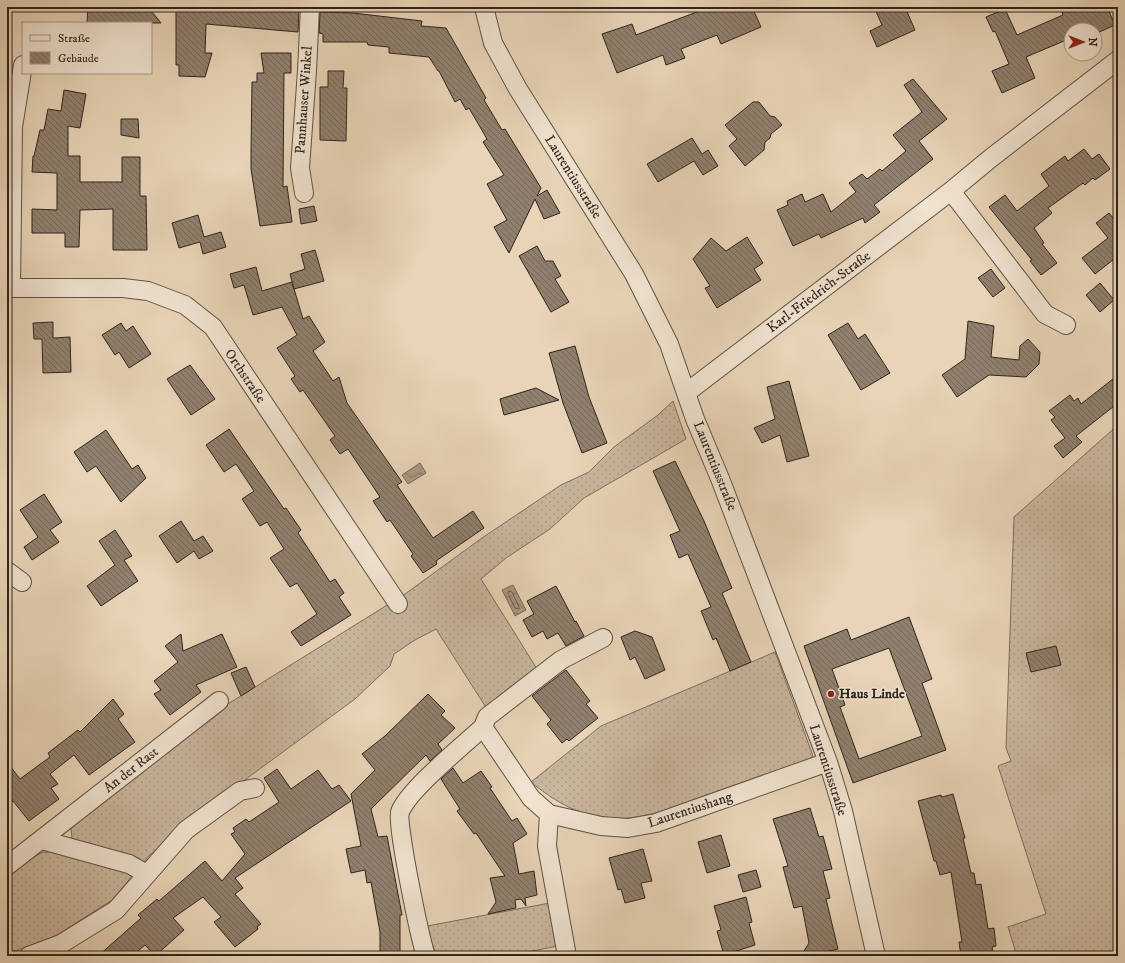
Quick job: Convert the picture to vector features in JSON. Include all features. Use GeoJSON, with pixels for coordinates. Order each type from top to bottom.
{"type":"FeatureCollection","features":[{"type":"Feature","properties":{"kind":"street","name":"Pannhauser Winkel"},"geometry":{"type":"LineString","coordinates":[[304,193],[300,168],[310,7]]}},
{"type":"Feature","properties":{"kind":"street","name":"Laurentiusstraße"},"geometry":{"type":"LineString","coordinates":[[484,7],[494,43],[518,89],[634,274],[669,344],[686,394],[828,762],[843,811],[876,956]]}},
{"type":"Feature","properties":{"kind":"street","name":"Karl-Friedrich-Straße"},"geometry":{"type":"LineString","coordinates":[[686,394],[951,191],[991,158],[1118,60]]}},
{"type":"Feature","properties":{"kind":"street"},"geometry":{"type":"LineString","coordinates":[[9,288],[10,126],[22,70]]}},
{"type":"Feature","properties":{"kind":"street"},"geometry":{"type":"LineString","coordinates":[[951,191],[1045,314],[1066,325]]}},
{"type":"Feature","properties":{"kind":"street","name":"Orthstraße"},"geometry":{"type":"LineString","coordinates":[[9,288],[123,288],[148,291],[185,306],[213,328],[398,604]]}},
{"type":"Feature","properties":{"kind":"street"},"geometry":{"type":"LineString","coordinates":[[7,571],[22,582]]}},
{"type":"Feature","properties":{"kind":"street"},"geometry":{"type":"LineString","coordinates":[[426,956],[401,836],[399,813],[408,796],[483,727],[487,717],[561,660],[603,638]]}},
{"type":"Feature","properties":{"kind":"street","name":"An der Rast"},"geometry":{"type":"LineString","coordinates":[[7,866],[219,701]]}},
{"type":"Feature","properties":{"kind":"street","name":"Laurentiushang"},"geometry":{"type":"LineString","coordinates":[[483,727],[531,798],[549,814],[601,826],[628,828],[656,823],[828,762]]}},
{"type":"Feature","properties":{"kind":"street"},"geometry":{"type":"LineString","coordinates":[[30,956],[61,944],[116,910],[186,830],[240,791],[255,788]]}},
{"type":"Feature","properties":{"kind":"street"},"geometry":{"type":"LineString","coordinates":[[549,814],[548,846],[567,956]]}},
{"type":"Feature","properties":{"kind":"street"},"geometry":{"type":"LineString","coordinates":[[42,840],[129,864],[147,874]]}},
{"type":"Feature","properties":{"kind":"shaded area"},"geometry":{"type":"Polygon","coordinates":[[[673,401],[686,439],[584,498],[550,529],[506,558],[481,579],[537,669],[487,709],[436,629],[415,640],[394,654],[390,666],[355,699],[182,826],[149,856],[112,900],[57,935],[7,954],[7,876],[28,860],[43,852],[55,852],[72,837],[71,829],[74,823],[223,707],[405,594],[482,538],[561,485],[589,472],[614,447],[658,415],[673,401]]]}},
{"type":"Feature","properties":{"kind":"shaded area"},"geometry":{"type":"Polygon","coordinates":[[[1118,425],[1118,956],[1017,956],[1008,927],[1046,914],[998,766],[1011,761],[1006,748],[1014,517],[1118,425]]]}},
{"type":"Feature","properties":{"kind":"shaded area"},"geometry":{"type":"Polygon","coordinates":[[[775,652],[813,756],[808,760],[661,812],[639,817],[597,817],[576,810],[554,799],[531,782],[601,726],[775,652]]]}},
{"type":"Feature","properties":{"kind":"shaded area"},"geometry":{"type":"Polygon","coordinates":[[[550,903],[558,946],[506,956],[438,956],[431,943],[427,926],[550,903]]]}},
{"type":"Feature","properties":{"kind":"water"},"geometry":{"type":"Polygon","coordinates":[[[420,463],[426,473],[408,484],[402,475],[420,463]]]}},
{"type":"Feature","properties":{"kind":"water"},"geometry":{"type":"Polygon","coordinates":[[[513,585],[526,610],[515,616],[502,590],[513,585]]]}},
{"type":"Feature","properties":{"kind":"building"},"geometry":{"type":"Polygon","coordinates":[[[88,7],[148,7],[161,23],[152,22],[87,22],[88,7]]]}},
{"type":"Feature","properties":{"kind":"building"},"geometry":{"type":"Polygon","coordinates":[[[176,7],[299,7],[298,32],[206,24],[205,53],[212,53],[205,77],[179,76],[179,65],[176,65],[176,7]]]}},
{"type":"Feature","properties":{"kind":"building"},"geometry":{"type":"Polygon","coordinates":[[[710,7],[752,7],[761,27],[721,44],[717,35],[681,49],[685,58],[666,65],[663,55],[617,73],[602,34],[632,24],[636,35],[710,7]]]}},
{"type":"Feature","properties":{"kind":"building"},"geometry":{"type":"Polygon","coordinates":[[[874,7],[905,7],[915,30],[877,47],[870,31],[882,25],[874,7]]]}},
{"type":"Feature","properties":{"kind":"building"},"geometry":{"type":"Polygon","coordinates":[[[1060,7],[1107,7],[1115,25],[1103,30],[1103,22],[1063,22],[1063,41],[1026,57],[1035,78],[1002,93],[992,71],[1009,64],[995,31],[993,32],[986,17],[1005,9],[1017,35],[1063,15],[1060,7]]]}},
{"type":"Feature","properties":{"kind":"building"},"geometry":{"type":"Polygon","coordinates":[[[320,12],[353,13],[422,21],[421,26],[446,28],[486,98],[484,100],[502,130],[505,129],[541,188],[537,196],[547,190],[560,213],[544,219],[535,199],[509,253],[494,227],[507,220],[487,184],[504,175],[483,142],[487,139],[469,108],[466,110],[460,99],[455,102],[439,71],[429,57],[389,53],[389,47],[368,45],[367,42],[323,42],[323,34],[319,33],[320,12]]]}},
{"type":"Feature","properties":{"kind":"building"},"geometry":{"type":"Polygon","coordinates":[[[261,53],[291,53],[291,73],[284,73],[283,187],[287,186],[292,222],[260,226],[251,169],[251,152],[252,82],[257,82],[257,73],[264,73],[261,53]]]}},
{"type":"Feature","properties":{"kind":"building"},"geometry":{"type":"Polygon","coordinates":[[[328,71],[344,71],[343,88],[347,88],[346,141],[320,140],[320,87],[328,87],[328,71]]]}},
{"type":"Feature","properties":{"kind":"building"},"geometry":{"type":"Polygon","coordinates":[[[913,79],[947,119],[919,141],[933,159],[874,205],[880,212],[865,223],[863,218],[821,238],[819,234],[793,246],[777,210],[788,205],[787,201],[802,194],[805,202],[823,194],[831,212],[856,192],[849,183],[862,174],[867,179],[880,169],[882,171],[906,151],[893,135],[922,112],[904,85],[913,79]]]}},
{"type":"Feature","properties":{"kind":"building"},"geometry":{"type":"Polygon","coordinates":[[[64,90],[86,94],[80,128],[68,126],[68,156],[80,156],[80,182],[122,182],[122,157],[140,157],[140,196],[146,196],[147,250],[113,250],[113,209],[80,210],[79,247],[65,247],[65,233],[32,233],[32,209],[57,210],[57,173],[32,172],[33,156],[40,130],[44,130],[48,109],[61,111],[64,90]]]}},
{"type":"Feature","properties":{"kind":"building"},"geometry":{"type":"Polygon","coordinates":[[[753,102],[759,102],[770,116],[775,117],[782,125],[771,134],[770,138],[765,142],[764,150],[745,166],[729,146],[737,139],[725,125],[753,102]]]}},
{"type":"Feature","properties":{"kind":"building"},"geometry":{"type":"Polygon","coordinates":[[[121,119],[138,119],[139,138],[121,135],[121,119]]]}},
{"type":"Feature","properties":{"kind":"building"},"geometry":{"type":"Polygon","coordinates":[[[692,138],[702,154],[708,150],[718,166],[703,175],[694,161],[658,182],[647,164],[692,138]]]}},
{"type":"Feature","properties":{"kind":"building"},"geometry":{"type":"Polygon","coordinates":[[[1084,149],[1092,159],[1099,154],[1110,169],[1095,180],[1093,178],[1085,185],[1083,183],[1048,208],[1052,213],[1034,228],[1044,243],[1042,244],[1057,263],[1041,275],[1030,261],[1032,260],[989,207],[1005,195],[1017,211],[1049,186],[1041,174],[1065,156],[1068,161],[1084,149]]]}},
{"type":"Feature","properties":{"kind":"building"},"geometry":{"type":"Polygon","coordinates":[[[314,206],[317,221],[301,224],[299,209],[314,206]]]}},
{"type":"Feature","properties":{"kind":"building"},"geometry":{"type":"Polygon","coordinates":[[[1109,213],[1118,224],[1118,256],[1095,274],[1082,258],[1108,238],[1096,223],[1109,213]]]}},
{"type":"Feature","properties":{"kind":"building"},"geometry":{"type":"Polygon","coordinates":[[[198,215],[204,237],[221,232],[226,247],[203,254],[200,242],[179,248],[172,223],[198,215]]]}},
{"type":"Feature","properties":{"kind":"building"},"geometry":{"type":"Polygon","coordinates":[[[747,237],[763,263],[754,269],[761,280],[717,308],[705,288],[710,286],[693,259],[711,238],[726,251],[747,237]]]}},
{"type":"Feature","properties":{"kind":"building"},"geometry":{"type":"Polygon","coordinates":[[[537,246],[545,261],[553,261],[561,276],[555,279],[569,302],[551,312],[519,256],[537,246]]]}},
{"type":"Feature","properties":{"kind":"building"},"geometry":{"type":"Polygon","coordinates":[[[315,250],[324,281],[294,289],[290,274],[305,269],[301,254],[315,250]]]}},
{"type":"Feature","properties":{"kind":"building"},"geometry":{"type":"Polygon","coordinates":[[[256,267],[262,291],[292,282],[303,319],[309,316],[325,342],[313,351],[333,381],[339,377],[347,403],[402,482],[397,485],[433,538],[473,511],[484,528],[436,561],[437,564],[423,573],[411,556],[413,554],[390,520],[387,522],[373,501],[380,497],[348,449],[340,454],[330,440],[335,436],[303,390],[300,392],[291,379],[295,376],[277,348],[297,335],[282,307],[253,315],[244,285],[234,288],[230,274],[256,267]]]}},
{"type":"Feature","properties":{"kind":"building"},"geometry":{"type":"Polygon","coordinates":[[[991,269],[1005,288],[993,297],[978,278],[991,269]]]}},
{"type":"Feature","properties":{"kind":"building"},"geometry":{"type":"Polygon","coordinates":[[[1100,283],[1114,300],[1100,312],[1086,295],[1100,283]]]}},
{"type":"Feature","properties":{"kind":"building"},"geometry":{"type":"Polygon","coordinates":[[[968,321],[994,326],[991,357],[1019,360],[1020,346],[1028,339],[1040,352],[1039,364],[1026,377],[989,375],[957,397],[942,375],[965,359],[968,321]]]}},
{"type":"Feature","properties":{"kind":"building"},"geometry":{"type":"Polygon","coordinates":[[[53,322],[53,338],[70,337],[71,372],[43,373],[42,339],[34,339],[33,323],[53,322]]]}},
{"type":"Feature","properties":{"kind":"building"},"geometry":{"type":"Polygon","coordinates":[[[121,323],[126,331],[133,326],[151,354],[129,368],[119,352],[115,355],[102,335],[121,323]]]}},
{"type":"Feature","properties":{"kind":"building"},"geometry":{"type":"Polygon","coordinates":[[[848,323],[858,339],[865,334],[890,373],[861,390],[828,335],[848,323]]]}},
{"type":"Feature","properties":{"kind":"building"},"geometry":{"type":"Polygon","coordinates":[[[575,346],[589,397],[607,443],[582,453],[563,403],[549,353],[575,346]]]}},
{"type":"Feature","properties":{"kind":"building"},"geometry":{"type":"Polygon","coordinates":[[[190,365],[215,399],[191,415],[167,379],[190,365]]]}},
{"type":"Feature","properties":{"kind":"building"},"geometry":{"type":"Polygon","coordinates":[[[1118,375],[1118,403],[1076,436],[1082,442],[1063,458],[1054,446],[1065,438],[1051,420],[1055,417],[1049,411],[1070,395],[1074,401],[1078,398],[1081,404],[1118,375]]]}},
{"type":"Feature","properties":{"kind":"building"},"geometry":{"type":"Polygon","coordinates":[[[789,381],[809,456],[787,462],[780,435],[762,443],[754,428],[775,419],[767,387],[789,381]]]}},
{"type":"Feature","properties":{"kind":"building"},"geometry":{"type":"Polygon","coordinates":[[[536,388],[559,400],[504,415],[500,399],[536,388]]]}},
{"type":"Feature","properties":{"kind":"building"},"geometry":{"type":"Polygon","coordinates":[[[229,429],[284,509],[286,508],[301,530],[298,533],[330,582],[335,579],[344,593],[339,597],[351,615],[301,646],[291,632],[317,614],[297,583],[290,587],[270,558],[284,549],[267,522],[260,526],[242,499],[254,491],[236,464],[224,472],[206,445],[229,429]]]}},
{"type":"Feature","properties":{"kind":"building"},"geometry":{"type":"Polygon","coordinates":[[[106,430],[132,469],[138,465],[146,478],[121,502],[96,466],[87,472],[74,452],[106,430]]]}},
{"type":"Feature","properties":{"kind":"building"},"geometry":{"type":"Polygon","coordinates":[[[675,461],[704,521],[732,588],[722,593],[751,662],[730,671],[716,638],[713,640],[701,611],[711,607],[688,554],[679,558],[670,535],[680,531],[653,471],[675,461]]]}},
{"type":"Feature","properties":{"kind":"building"},"geometry":{"type":"Polygon","coordinates":[[[44,494],[62,522],[50,530],[59,542],[32,560],[24,547],[38,537],[20,510],[44,494]]]}},
{"type":"Feature","properties":{"kind":"building"},"geometry":{"type":"Polygon","coordinates":[[[181,521],[194,541],[203,536],[213,551],[199,559],[194,551],[177,563],[159,536],[181,521]]]}},
{"type":"Feature","properties":{"kind":"building"},"geometry":{"type":"Polygon","coordinates":[[[115,530],[132,556],[124,560],[138,581],[101,606],[87,586],[115,565],[99,541],[115,530]]]}},
{"type":"Feature","properties":{"kind":"building"},"geometry":{"type":"Polygon","coordinates":[[[556,586],[584,636],[566,646],[558,633],[547,639],[543,631],[532,637],[523,620],[534,614],[527,601],[556,586]]]}},
{"type":"Feature","properties":{"kind":"building","name":"Haus Linde"},"geometry":{"type":"Polygon","coordinates":[[[909,617],[932,679],[922,683],[946,750],[853,783],[804,646],[847,629],[851,640],[909,617]],[[889,648],[832,669],[845,705],[840,707],[859,759],[922,736],[889,648]]]}},
{"type":"Feature","properties":{"kind":"building"},"geometry":{"type":"Polygon","coordinates":[[[635,631],[652,637],[665,670],[645,679],[635,657],[630,660],[621,637],[635,631]]]}},
{"type":"Feature","properties":{"kind":"building"},"geometry":{"type":"Polygon","coordinates":[[[181,634],[183,651],[222,634],[237,667],[196,685],[201,692],[170,715],[154,694],[161,690],[154,681],[178,662],[165,646],[181,634]]]}},
{"type":"Feature","properties":{"kind":"building"},"geometry":{"type":"Polygon","coordinates":[[[1056,646],[1061,665],[1031,672],[1026,653],[1056,646]]]}},
{"type":"Feature","properties":{"kind":"building"},"geometry":{"type":"Polygon","coordinates":[[[246,667],[255,687],[241,696],[231,673],[246,667]]]}},
{"type":"Feature","properties":{"kind":"building"},"geometry":{"type":"Polygon","coordinates":[[[566,670],[590,701],[586,704],[598,718],[569,741],[567,739],[562,743],[547,724],[551,720],[532,696],[566,670]]]}},
{"type":"Feature","properties":{"kind":"building"},"geometry":{"type":"Polygon","coordinates":[[[428,694],[445,711],[441,715],[455,728],[438,744],[442,750],[430,761],[426,755],[371,809],[378,837],[387,836],[402,915],[400,915],[400,956],[380,956],[380,932],[371,882],[367,883],[365,870],[351,873],[346,849],[361,846],[351,794],[375,770],[362,754],[385,736],[428,694]]]}},
{"type":"Feature","properties":{"kind":"building"},"geometry":{"type":"Polygon","coordinates":[[[113,699],[124,714],[118,719],[135,742],[89,775],[74,755],[50,774],[58,784],[51,788],[59,799],[29,821],[13,801],[7,806],[7,762],[20,779],[50,757],[48,753],[78,730],[80,732],[113,699]]]}},
{"type":"Feature","properties":{"kind":"building"},"geometry":{"type":"Polygon","coordinates":[[[453,768],[463,783],[481,771],[492,787],[490,788],[512,821],[517,818],[527,834],[513,843],[519,874],[534,871],[537,895],[525,898],[526,906],[521,899],[515,900],[516,908],[488,914],[496,902],[490,878],[505,876],[476,833],[474,834],[457,811],[460,809],[441,779],[453,768]]]}},
{"type":"Feature","properties":{"kind":"building"},"geometry":{"type":"Polygon","coordinates":[[[277,769],[291,789],[318,770],[332,789],[339,785],[351,801],[235,878],[243,888],[235,894],[261,924],[257,927],[258,929],[235,947],[214,922],[221,917],[203,897],[173,918],[184,930],[155,956],[145,945],[132,956],[98,956],[141,918],[138,915],[157,899],[159,901],[205,861],[222,881],[245,854],[231,834],[235,832],[233,828],[246,819],[249,822],[279,802],[264,778],[277,769]]]}},
{"type":"Feature","properties":{"kind":"building"},"geometry":{"type":"Polygon","coordinates":[[[953,794],[965,838],[963,838],[971,873],[974,873],[976,885],[981,884],[988,929],[994,928],[996,946],[992,947],[994,956],[961,956],[959,942],[962,942],[951,872],[940,875],[936,861],[934,861],[918,801],[941,795],[942,797],[953,794]]]}},
{"type":"Feature","properties":{"kind":"building"},"geometry":{"type":"Polygon","coordinates":[[[810,808],[819,837],[823,836],[832,869],[823,871],[830,898],[826,899],[838,949],[816,954],[816,952],[802,954],[809,943],[802,906],[794,908],[783,867],[788,866],[773,819],[810,808]]]}},
{"type":"Feature","properties":{"kind":"building"},"geometry":{"type":"Polygon","coordinates":[[[721,835],[730,866],[707,873],[698,842],[721,835]]]}},
{"type":"Feature","properties":{"kind":"building"},"geometry":{"type":"Polygon","coordinates":[[[643,849],[652,881],[641,883],[645,898],[625,903],[621,889],[618,890],[609,858],[643,849]]]}},
{"type":"Feature","properties":{"kind":"building"},"geometry":{"type":"Polygon","coordinates":[[[756,870],[761,887],[743,892],[738,875],[756,870]]]}},
{"type":"Feature","properties":{"kind":"building"},"geometry":{"type":"Polygon","coordinates":[[[746,897],[752,922],[749,923],[755,945],[724,955],[717,931],[721,930],[714,906],[746,897]]]}},
{"type":"Feature","properties":{"kind":"place","name":"Haus Linde"},"geometry":{"type":"Point","coordinates":[831,694]}}]}
